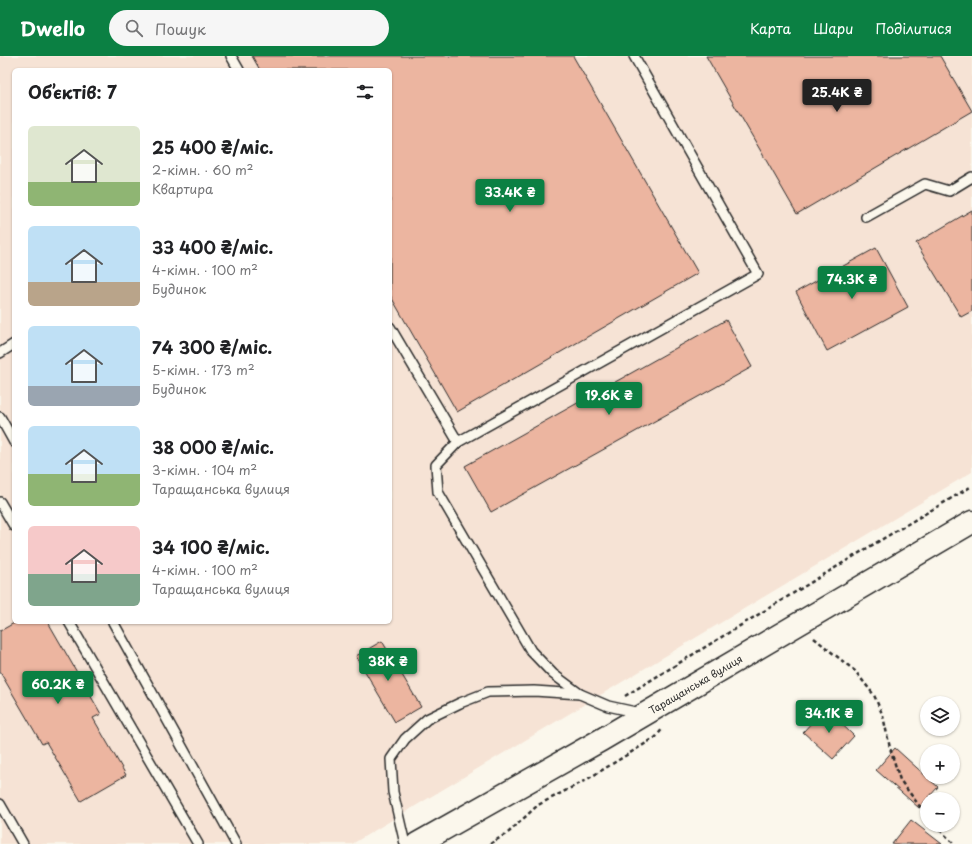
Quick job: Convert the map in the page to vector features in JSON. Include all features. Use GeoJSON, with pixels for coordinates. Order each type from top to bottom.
{"type":"FeatureCollection","features":[{"type":"Feature","properties":{"kind":"main road","name":"Таращанська вулиця"},"geometry":{"type":"LineString","coordinates":[[417,844],[646,714],[972,522]]}},
{"type":"Feature","properties":{"kind":"lane"},"geometry":{"type":"LineString","coordinates":[[230,56],[238,68]]}},
{"type":"Feature","properties":{"kind":"lane"},"geometry":{"type":"LineString","coordinates":[[634,56],[758,274],[458,442],[436,465],[438,492],[531,651],[553,674],[580,694],[608,706],[646,714]]}},
{"type":"Feature","properties":{"kind":"lane"},"geometry":{"type":"LineString","coordinates":[[866,217],[925,184],[949,191],[972,177]]}},
{"type":"Feature","properties":{"kind":"lane"},"geometry":{"type":"LineString","coordinates":[[392,330],[458,442]]}},
{"type":"Feature","properties":{"kind":"lane"},"geometry":{"type":"LineString","coordinates":[[0,352],[12,345]]}},
{"type":"Feature","properties":{"kind":"lane"},"geometry":{"type":"LineString","coordinates":[[0,417],[12,438]]}},
{"type":"Feature","properties":{"kind":"lane"},"geometry":{"type":"LineString","coordinates":[[0,502],[12,523]]}},
{"type":"Feature","properties":{"kind":"lane"},"geometry":{"type":"LineString","coordinates":[[70,624],[198,844]]}},
{"type":"Feature","properties":{"kind":"lane"},"geometry":{"type":"LineString","coordinates":[[114,624],[236,844]]}},
{"type":"Feature","properties":{"kind":"lane"},"geometry":{"type":"LineString","coordinates":[[405,844],[393,792],[391,759],[405,738],[427,719],[460,703],[488,692],[534,691],[580,694]]}},
{"type":"Feature","properties":{"kind":"lane"},"geometry":{"type":"LineString","coordinates":[[0,804],[23,844]]}},
{"type":"Feature","properties":{"kind":"path"},"geometry":{"type":"LineString","coordinates":[[608,706],[972,486]]}},
{"type":"Feature","properties":{"kind":"path"},"geometry":{"type":"LineString","coordinates":[[797,624],[855,671],[874,695],[883,716],[890,748],[900,780],[920,807]]}},
{"type":"Feature","properties":{"kind":"path"},"geometry":{"type":"LineString","coordinates":[[490,844],[509,832],[538,805],[586,780],[656,737],[664,728]]}},
{"type":"Feature","properties":{"kind":"path"},"geometry":{"type":"LineString","coordinates":[[942,832],[954,844]]}},
{"type":"Feature","properties":{"kind":"shaded area"},"geometry":{"type":"Polygon","coordinates":[[[0,56],[972,56],[972,472],[352,844],[0,844],[0,56]]]}},
{"type":"Feature","properties":{"kind":"building"},"geometry":{"type":"Polygon","coordinates":[[[252,56],[573,56],[698,273],[457,412],[392,298],[392,68],[259,68],[252,56]]]}},
{"type":"Feature","properties":{"kind":"building"},"geometry":{"type":"Polygon","coordinates":[[[706,56],[940,56],[972,111],[797,214],[706,56]]]}},
{"type":"Feature","properties":{"kind":"building"},"geometry":{"type":"Polygon","coordinates":[[[972,210],[972,311],[961,317],[916,243],[972,210]]]}},
{"type":"Feature","properties":{"kind":"building"},"geometry":{"type":"Polygon","coordinates":[[[876,248],[908,307],[827,351],[796,292],[876,248]]]}},
{"type":"Feature","properties":{"kind":"building"},"geometry":{"type":"Polygon","coordinates":[[[726,320],[752,367],[491,512],[465,466],[726,320]]]}},
{"type":"Feature","properties":{"kind":"building"},"geometry":{"type":"Polygon","coordinates":[[[12,624],[49,624],[101,714],[93,718],[126,775],[81,801],[46,742],[42,744],[0,672],[0,631],[12,624]]]}},
{"type":"Feature","properties":{"kind":"building"},"geometry":{"type":"Polygon","coordinates":[[[382,641],[421,707],[395,722],[356,656],[382,641]]]}},
{"type":"Feature","properties":{"kind":"building"},"geometry":{"type":"Polygon","coordinates":[[[825,708],[854,736],[833,759],[803,732],[825,708]]]}},
{"type":"Feature","properties":{"kind":"building"},"geometry":{"type":"Polygon","coordinates":[[[895,748],[920,771],[920,784],[935,784],[938,787],[933,792],[920,792],[919,808],[876,770],[895,748]]]}},
{"type":"Feature","properties":{"kind":"building"},"geometry":{"type":"Polygon","coordinates":[[[911,820],[920,827],[920,832],[926,832],[942,844],[892,844],[911,820]]]}}]}
